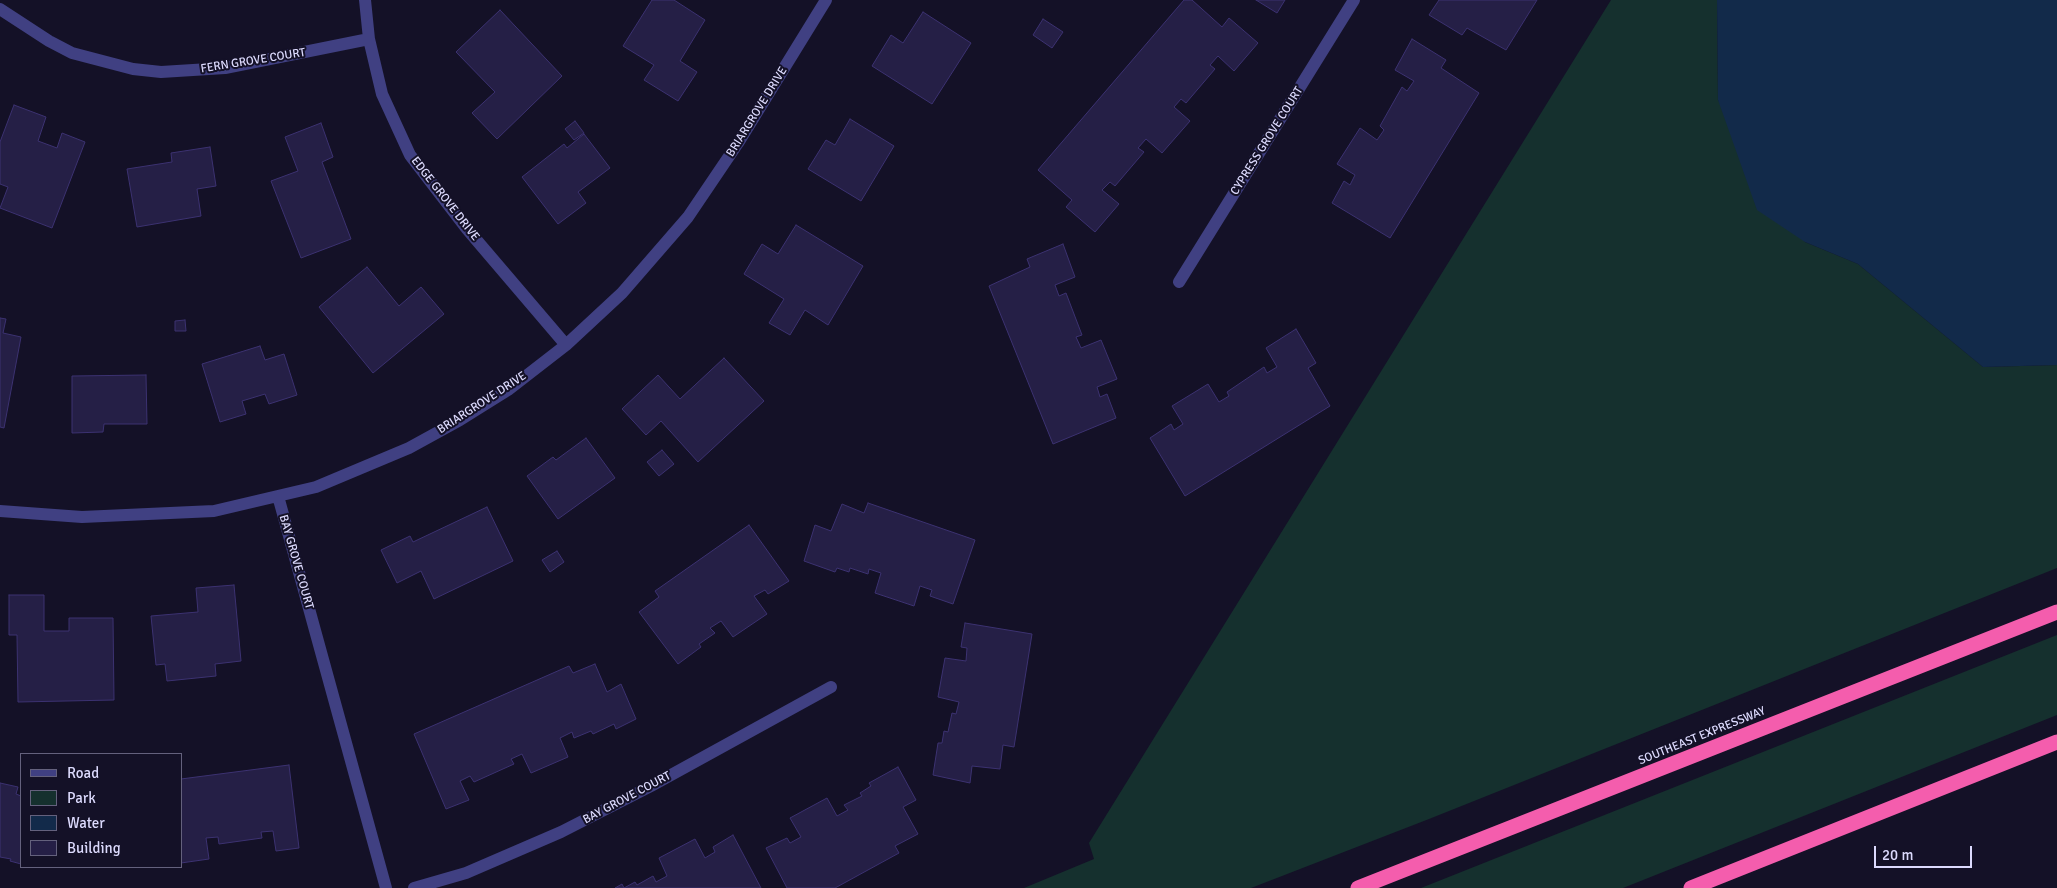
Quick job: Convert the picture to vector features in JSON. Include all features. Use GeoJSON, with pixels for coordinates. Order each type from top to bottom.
{"type":"FeatureCollection","features":[{"type":"Feature","properties":{"kind":"highway","name":"SOUTHEAST EXPRESSWAY"},"geometry":{"type":"LineString","coordinates":[[1358,888],[2057,612]]}},
{"type":"Feature","properties":{"kind":"highway"},"geometry":{"type":"LineString","coordinates":[[1691,888],[2057,742]]}},
{"type":"Feature","properties":{"kind":"street","name":"EDGE GROVE DRIVE"},"geometry":{"type":"LineString","coordinates":[[365,0],[369,39],[382,94],[410,155],[467,229],[566,345]]}},
{"type":"Feature","properties":{"kind":"street","name":"BRIARGROVE DRIVE"},"geometry":{"type":"LineString","coordinates":[[0,511],[82,517],[214,512],[316,487],[410,448],[460,420],[508,390],[566,345],[622,293],[688,217],[738,143],[826,0]]}},
{"type":"Feature","properties":{"kind":"street","name":"CYPRESS GROVE COURT"},"geometry":{"type":"LineString","coordinates":[[1179,282],[1354,0]]}},
{"type":"Feature","properties":{"kind":"street","name":"FERN GROVE COURT"},"geometry":{"type":"LineString","coordinates":[[0,9],[48,41],[72,53],[133,69],[161,72],[225,68],[369,39]]}},
{"type":"Feature","properties":{"kind":"street","name":"BAY GROVE COURT"},"geometry":{"type":"LineString","coordinates":[[278,496],[386,888]]}},
{"type":"Feature","properties":{"kind":"street","name":"BAY GROVE COURT"},"geometry":{"type":"LineString","coordinates":[[414,888],[466,873],[561,832],[651,786],[831,687]]}},
{"type":"Feature","properties":{"kind":"green space"},"geometry":{"type":"Polygon","coordinates":[[[1611,0],[1717,0],[1718,100],[1805,242],[1858,264],[1983,367],[2057,365],[2057,568],[1429,819],[1251,888],[1024,888],[1094,859],[1089,843],[1611,0]]]}},
{"type":"Feature","properties":{"kind":"green space"},"geometry":{"type":"Polygon","coordinates":[[[2057,635],[2057,715],[1623,888],[1421,888],[2057,635]]]}},
{"type":"Feature","properties":{"kind":"water"},"geometry":{"type":"Polygon","coordinates":[[[1717,0],[2057,0],[2057,365],[1983,367],[1858,264],[1805,242],[1757,210],[1718,100],[1717,0]]]}},
{"type":"Feature","properties":{"kind":"building"},"geometry":{"type":"Polygon","coordinates":[[[652,0],[674,0],[705,20],[680,61],[697,72],[678,101],[644,80],[654,65],[623,46],[652,0]]]}},
{"type":"Feature","properties":{"kind":"building"},"geometry":{"type":"Polygon","coordinates":[[[1184,0],[1192,0],[1222,27],[1229,18],[1258,43],[1234,71],[1218,56],[1210,65],[1215,69],[1186,103],[1181,99],[1174,107],[1190,121],[1162,153],[1146,139],[1138,148],[1144,152],[1115,186],[1110,182],[1102,190],[1119,204],[1095,232],[1066,207],[1072,200],[1038,170],[1184,0]]]}},
{"type":"Feature","properties":{"kind":"building"},"geometry":{"type":"Polygon","coordinates":[[[1256,0],[1285,0],[1277,13],[1256,0]]]}},
{"type":"Feature","properties":{"kind":"building"},"geometry":{"type":"Polygon","coordinates":[[[1439,0],[1537,0],[1506,50],[1467,28],[1462,35],[1429,15],[1439,0]]]}},
{"type":"Feature","properties":{"kind":"building"},"geometry":{"type":"Polygon","coordinates":[[[500,10],[562,76],[497,139],[472,113],[495,92],[456,52],[500,10]]]}},
{"type":"Feature","properties":{"kind":"building"},"geometry":{"type":"Polygon","coordinates":[[[923,12],[971,43],[932,104],[872,66],[891,35],[903,43],[923,12]]]}},
{"type":"Feature","properties":{"kind":"building"},"geometry":{"type":"Polygon","coordinates":[[[1043,19],[1063,32],[1052,48],[1033,35],[1043,19]]]}},
{"type":"Feature","properties":{"kind":"building"},"geometry":{"type":"Polygon","coordinates":[[[1412,39],[1446,60],[1441,68],[1479,93],[1390,238],[1332,203],[1344,181],[1350,185],[1355,175],[1337,164],[1360,128],[1377,140],[1384,130],[1380,126],[1402,87],[1407,91],[1414,81],[1395,70],[1412,39]]]}},
{"type":"Feature","properties":{"kind":"building"},"geometry":{"type":"Polygon","coordinates":[[[14,105],[46,117],[38,141],[57,148],[62,133],[85,142],[52,228],[0,208],[8,187],[0,184],[0,142],[14,105]]]}},
{"type":"Feature","properties":{"kind":"building"},"geometry":{"type":"Polygon","coordinates":[[[850,119],[894,146],[861,201],[808,169],[826,140],[835,145],[850,119]]]}},
{"type":"Feature","properties":{"kind":"building"},"geometry":{"type":"Polygon","coordinates":[[[575,121],[584,133],[574,140],[565,129],[575,121]]]}},
{"type":"Feature","properties":{"kind":"building"},"geometry":{"type":"Polygon","coordinates":[[[321,123],[333,157],[322,162],[351,239],[301,258],[271,181],[298,171],[285,137],[321,123]]]}},
{"type":"Feature","properties":{"kind":"building"},"geometry":{"type":"Polygon","coordinates":[[[584,134],[610,168],[578,192],[586,203],[558,224],[522,177],[564,144],[567,148],[584,134]]]}},
{"type":"Feature","properties":{"kind":"building"},"geometry":{"type":"Polygon","coordinates":[[[210,147],[216,186],[197,189],[201,216],[137,227],[127,169],[172,162],[171,153],[210,147]]]}},
{"type":"Feature","properties":{"kind":"building"},"geometry":{"type":"Polygon","coordinates":[[[796,225],[863,266],[828,325],[805,310],[790,335],[769,323],[784,299],[744,274],[762,244],[778,254],[796,225]]]}},
{"type":"Feature","properties":{"kind":"building"},"geometry":{"type":"Polygon","coordinates":[[[1063,244],[1075,277],[1055,285],[1059,296],[1066,293],[1082,335],[1076,337],[1081,348],[1101,340],[1117,379],[1097,387],[1100,397],[1107,394],[1116,418],[1053,444],[989,286],[1030,267],[1027,259],[1063,244]]]}},
{"type":"Feature","properties":{"kind":"building"},"geometry":{"type":"Polygon","coordinates":[[[367,267],[399,306],[421,287],[444,314],[373,373],[319,307],[367,267]]]}},
{"type":"Feature","properties":{"kind":"building"},"geometry":{"type":"Polygon","coordinates":[[[0,318],[6,319],[3,333],[21,337],[4,428],[0,427],[0,318]]]}},
{"type":"Feature","properties":{"kind":"building"},"geometry":{"type":"Polygon","coordinates":[[[185,320],[186,331],[175,331],[175,321],[185,320]]]}},
{"type":"Feature","properties":{"kind":"building"},"geometry":{"type":"Polygon","coordinates":[[[1296,329],[1316,363],[1308,368],[1330,406],[1185,496],[1150,438],[1171,424],[1174,430],[1183,424],[1172,406],[1208,384],[1219,402],[1229,396],[1227,392],[1264,367],[1267,373],[1277,367],[1266,348],[1296,329]]]}},
{"type":"Feature","properties":{"kind":"building"},"geometry":{"type":"Polygon","coordinates":[[[260,346],[265,360],[284,354],[297,395],[269,404],[265,394],[242,401],[246,414],[220,422],[202,364],[260,346]]]}},
{"type":"Feature","properties":{"kind":"building"},"geometry":{"type":"Polygon","coordinates":[[[724,358],[764,401],[698,462],[661,421],[646,435],[622,409],[658,375],[680,399],[724,358]]]}},
{"type":"Feature","properties":{"kind":"building"},"geometry":{"type":"Polygon","coordinates":[[[146,375],[147,424],[104,424],[103,432],[72,433],[72,376],[146,375]]]}},
{"type":"Feature","properties":{"kind":"building"},"geometry":{"type":"Polygon","coordinates":[[[586,438],[615,478],[558,519],[527,476],[553,457],[556,460],[586,438]]]}},
{"type":"Feature","properties":{"kind":"building"},"geometry":{"type":"Polygon","coordinates":[[[662,450],[674,464],[659,476],[647,462],[662,450]]]}},
{"type":"Feature","properties":{"kind":"building"},"geometry":{"type":"Polygon","coordinates":[[[868,503],[975,540],[953,604],[930,596],[932,590],[920,586],[914,606],[875,593],[881,573],[869,569],[868,574],[850,568],[849,572],[837,568],[835,572],[804,561],[815,525],[831,531],[842,504],[864,513],[868,503]]]}},
{"type":"Feature","properties":{"kind":"building"},"geometry":{"type":"Polygon","coordinates":[[[487,507],[513,561],[434,599],[421,571],[397,583],[381,550],[410,536],[413,542],[487,507]]]}},
{"type":"Feature","properties":{"kind":"building"},"geometry":{"type":"Polygon","coordinates":[[[749,525],[789,581],[768,594],[765,590],[754,596],[767,614],[733,637],[721,621],[710,628],[715,633],[699,644],[701,647],[678,664],[639,612],[659,597],[655,591],[749,525]]]}},
{"type":"Feature","properties":{"kind":"building"},"geometry":{"type":"Polygon","coordinates":[[[557,551],[564,562],[550,572],[542,560],[557,551]]]}},
{"type":"Feature","properties":{"kind":"building"},"geometry":{"type":"Polygon","coordinates":[[[234,585],[241,661],[215,664],[216,676],[167,681],[165,664],[156,665],[151,616],[198,612],[196,588],[234,585]]]}},
{"type":"Feature","properties":{"kind":"building"},"geometry":{"type":"Polygon","coordinates":[[[9,595],[44,595],[44,631],[69,631],[69,618],[113,618],[114,700],[18,702],[17,635],[9,635],[9,595]]]}},
{"type":"Feature","properties":{"kind":"building"},"geometry":{"type":"Polygon","coordinates":[[[965,623],[1032,634],[1014,747],[1003,745],[1000,769],[972,766],[970,783],[933,775],[938,743],[942,743],[944,731],[948,732],[952,713],[956,714],[959,702],[938,697],[945,658],[966,661],[967,648],[961,647],[965,623]]]}},
{"type":"Feature","properties":{"kind":"building"},"geometry":{"type":"Polygon","coordinates":[[[595,664],[607,692],[621,684],[636,719],[616,729],[614,724],[593,734],[591,731],[574,738],[572,732],[560,738],[568,757],[531,773],[522,754],[511,759],[514,764],[474,782],[470,776],[460,781],[469,800],[446,809],[414,734],[569,666],[573,673],[595,664]]]}},
{"type":"Feature","properties":{"kind":"building"},"geometry":{"type":"Polygon","coordinates":[[[289,765],[299,848],[276,851],[273,831],[261,832],[262,838],[219,844],[218,837],[206,838],[209,859],[182,863],[182,779],[289,765]]]}},
{"type":"Feature","properties":{"kind":"building"},"geometry":{"type":"Polygon","coordinates":[[[898,767],[916,800],[903,807],[918,834],[895,846],[899,853],[835,888],[787,888],[766,848],[787,838],[790,843],[801,837],[790,818],[827,798],[837,816],[848,810],[844,805],[862,796],[860,793],[871,786],[869,783],[898,767]]]}},
{"type":"Feature","properties":{"kind":"building"},"geometry":{"type":"Polygon","coordinates":[[[0,783],[18,787],[16,794],[20,796],[20,864],[10,861],[11,859],[0,857],[0,783]]]}},
{"type":"Feature","properties":{"kind":"building"},"geometry":{"type":"Polygon","coordinates":[[[733,835],[761,888],[624,888],[635,882],[637,885],[653,876],[656,882],[667,876],[659,858],[695,839],[705,858],[715,852],[713,847],[733,835]]]}},
{"type":"Feature","properties":{"kind":"building"},"geometry":{"type":"Polygon","coordinates":[[[622,884],[624,888],[615,888],[622,884]]]}}]}
